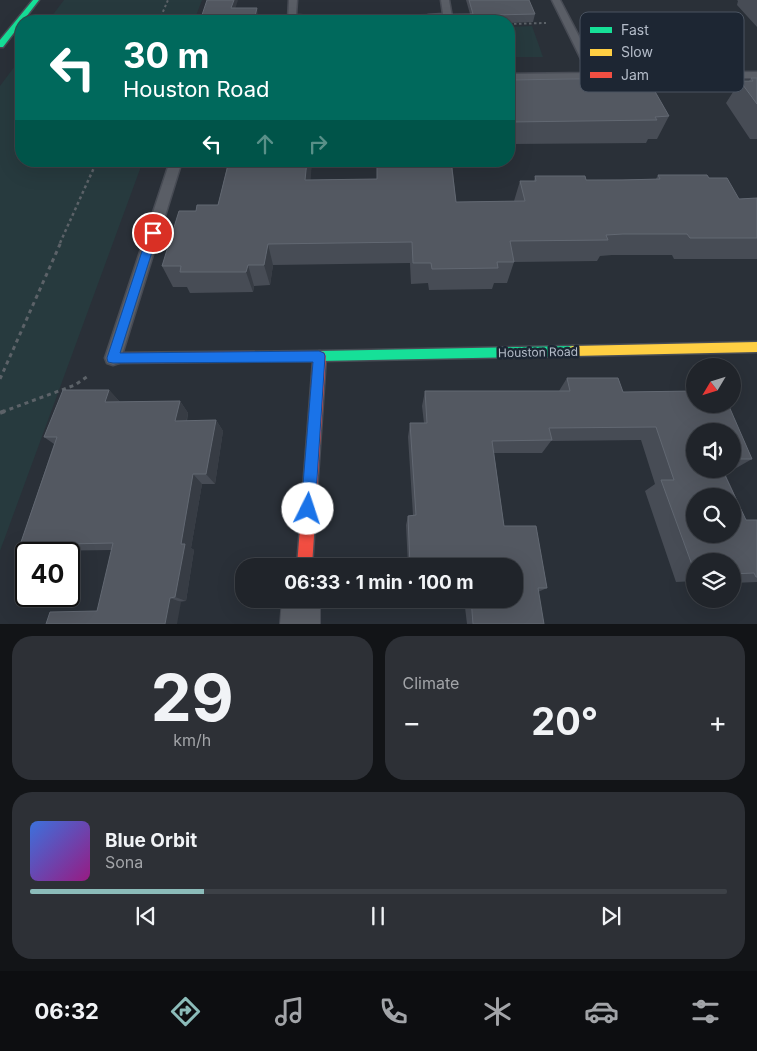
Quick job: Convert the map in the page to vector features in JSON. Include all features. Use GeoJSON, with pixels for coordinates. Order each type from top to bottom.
{"type":"FeatureCollection","features":[{"type":"Feature","properties":{"kind":"street"},"geometry":{"type":"LineString","coordinates":[[24,15],[36,0]]}},
{"type":"Feature","properties":{"kind":"street"},"geometry":{"type":"LineString","coordinates":[[0,45],[15,26]]}},
{"type":"Feature","properties":{"kind":"street","name":"Houston Road"},"geometry":{"type":"LineString","coordinates":[[113,358],[319,356],[757,347]]}},
{"type":"Feature","properties":{"kind":"street"},"geometry":{"type":"LineString","coordinates":[[305,558],[319,356]]}},
{"type":"Feature","properties":{"kind":"street"},"geometry":{"type":"LineString","coordinates":[[300,624],[301,608]]}},
{"type":"Feature","properties":{"kind":"lane"},"geometry":{"type":"LineString","coordinates":[[291,15],[293,0]]}},
{"type":"Feature","properties":{"kind":"lane"},"geometry":{"type":"LineString","coordinates":[[445,0],[448,15]]}},
{"type":"Feature","properties":{"kind":"lane"},"geometry":{"type":"LineString","coordinates":[[556,0],[580,50]]}},
{"type":"Feature","properties":{"kind":"lane"},"geometry":{"type":"LineString","coordinates":[[744,75],[757,75]]}},
{"type":"Feature","properties":{"kind":"lane"},"geometry":{"type":"LineString","coordinates":[[515,77],[580,76]]}},
{"type":"Feature","properties":{"kind":"lane"},"geometry":{"type":"LineString","coordinates":[[113,358],[174,167]]}},
{"type":"Feature","properties":{"kind":"path"},"geometry":{"type":"LineString","coordinates":[[162,15],[168,0]]}},
{"type":"Feature","properties":{"kind":"path"},"geometry":{"type":"LineString","coordinates":[[515,24],[566,23]]}},
{"type":"Feature","properties":{"kind":"path"},"geometry":{"type":"LineString","coordinates":[[0,379],[94,167]]}},
{"type":"Feature","properties":{"kind":"path"},"geometry":{"type":"LineString","coordinates":[[0,413],[75,385],[113,358]]}},
{"type":"Feature","properties":{"kind":"green space"},"geometry":{"type":"Polygon","coordinates":[[[64,0],[202,0],[196,15],[53,15],[64,0]]]}},
{"type":"Feature","properties":{"kind":"green space"},"geometry":{"type":"Polygon","coordinates":[[[532,26],[543,57],[515,57],[515,27],[532,26]]]}},
{"type":"Feature","properties":{"kind":"green space"},"geometry":{"type":"Polygon","coordinates":[[[15,66],[15,167],[141,167],[0,551],[0,86],[15,66]]]}},
{"type":"Feature","properties":{"kind":"building"},"geometry":{"type":"Polygon","coordinates":[[[207,0],[234,0],[231,8],[257,8],[255,15],[202,15],[207,0]]]}},
{"type":"Feature","properties":{"kind":"building"},"geometry":{"type":"Polygon","coordinates":[[[469,0],[529,0],[535,14],[364,15],[473,14],[469,0]]]}},
{"type":"Feature","properties":{"kind":"building"},"geometry":{"type":"Polygon","coordinates":[[[751,78],[757,78],[757,104],[744,86],[744,81],[753,81],[751,78]]]}},
{"type":"Feature","properties":{"kind":"building"},"geometry":{"type":"Polygon","coordinates":[[[580,79],[580,92],[655,92],[669,116],[655,117],[657,120],[515,122],[515,80],[580,79]]]}},
{"type":"Feature","properties":{"kind":"building"},"geometry":{"type":"Polygon","coordinates":[[[228,167],[306,167],[305,180],[377,179],[377,167],[452,167],[456,202],[525,201],[520,181],[536,181],[535,176],[585,176],[586,180],[622,180],[660,179],[658,175],[707,175],[709,178],[727,178],[739,199],[757,198],[757,238],[690,238],[687,234],[623,234],[606,235],[608,240],[510,241],[514,262],[497,262],[498,268],[432,269],[431,263],[413,263],[412,242],[268,244],[264,265],[248,265],[246,272],[180,272],[181,266],[162,266],[179,211],[196,211],[197,205],[218,205],[228,167]]]}},
{"type":"Feature","properties":{"kind":"building"},"geometry":{"type":"Polygon","coordinates":[[[567,378],[618,378],[623,392],[686,391],[686,413],[732,413],[736,423],[686,423],[686,478],[726,478],[731,488],[686,488],[686,543],[741,543],[741,509],[746,520],[757,520],[757,577],[754,573],[741,574],[741,553],[688,553],[661,480],[674,480],[656,427],[549,428],[552,440],[492,441],[504,526],[536,526],[547,588],[538,588],[544,624],[473,624],[472,608],[523,608],[523,558],[410,558],[408,516],[416,515],[410,423],[427,423],[425,391],[570,391],[567,378]]]}},
{"type":"Feature","properties":{"kind":"building"},"geometry":{"type":"Polygon","coordinates":[[[63,390],[109,390],[105,402],[180,401],[175,421],[216,420],[206,474],[193,474],[181,544],[185,544],[175,597],[170,598],[165,624],[46,624],[50,612],[97,611],[113,543],[21,542],[57,437],[44,437],[63,390]]]}},
{"type":"Feature","properties":{"kind":"building"},"geometry":{"type":"Polygon","coordinates":[[[741,434],[752,459],[741,459],[741,434]]]}},
{"type":"Feature","properties":{"kind":"traffic: fast"},"geometry":{"type":"LineString","coordinates":[[24,15],[36,0]]}},
{"type":"Feature","properties":{"kind":"traffic: fast"},"geometry":{"type":"LineString","coordinates":[[0,45],[15,26]]}},
{"type":"Feature","properties":{"kind":"traffic: fast"},"geometry":{"type":"LineString","coordinates":[[320,356],[573,351]]}},
{"type":"Feature","properties":{"kind":"traffic: slow"},"geometry":{"type":"LineString","coordinates":[[573,351],[757,347]]}},
{"type":"Feature","properties":{"kind":"traffic: jam"},"geometry":{"type":"LineString","coordinates":[[305,558],[319,356]]}},
{"type":"Feature","properties":{"kind":"traffic: jam"},"geometry":{"type":"LineString","coordinates":[[113,358],[320,356]]}},
{"type":"Feature","properties":{"kind":"route"},"geometry":{"type":"LineString","coordinates":[[153,233],[113,358],[319,356],[308,509]]}}]}
